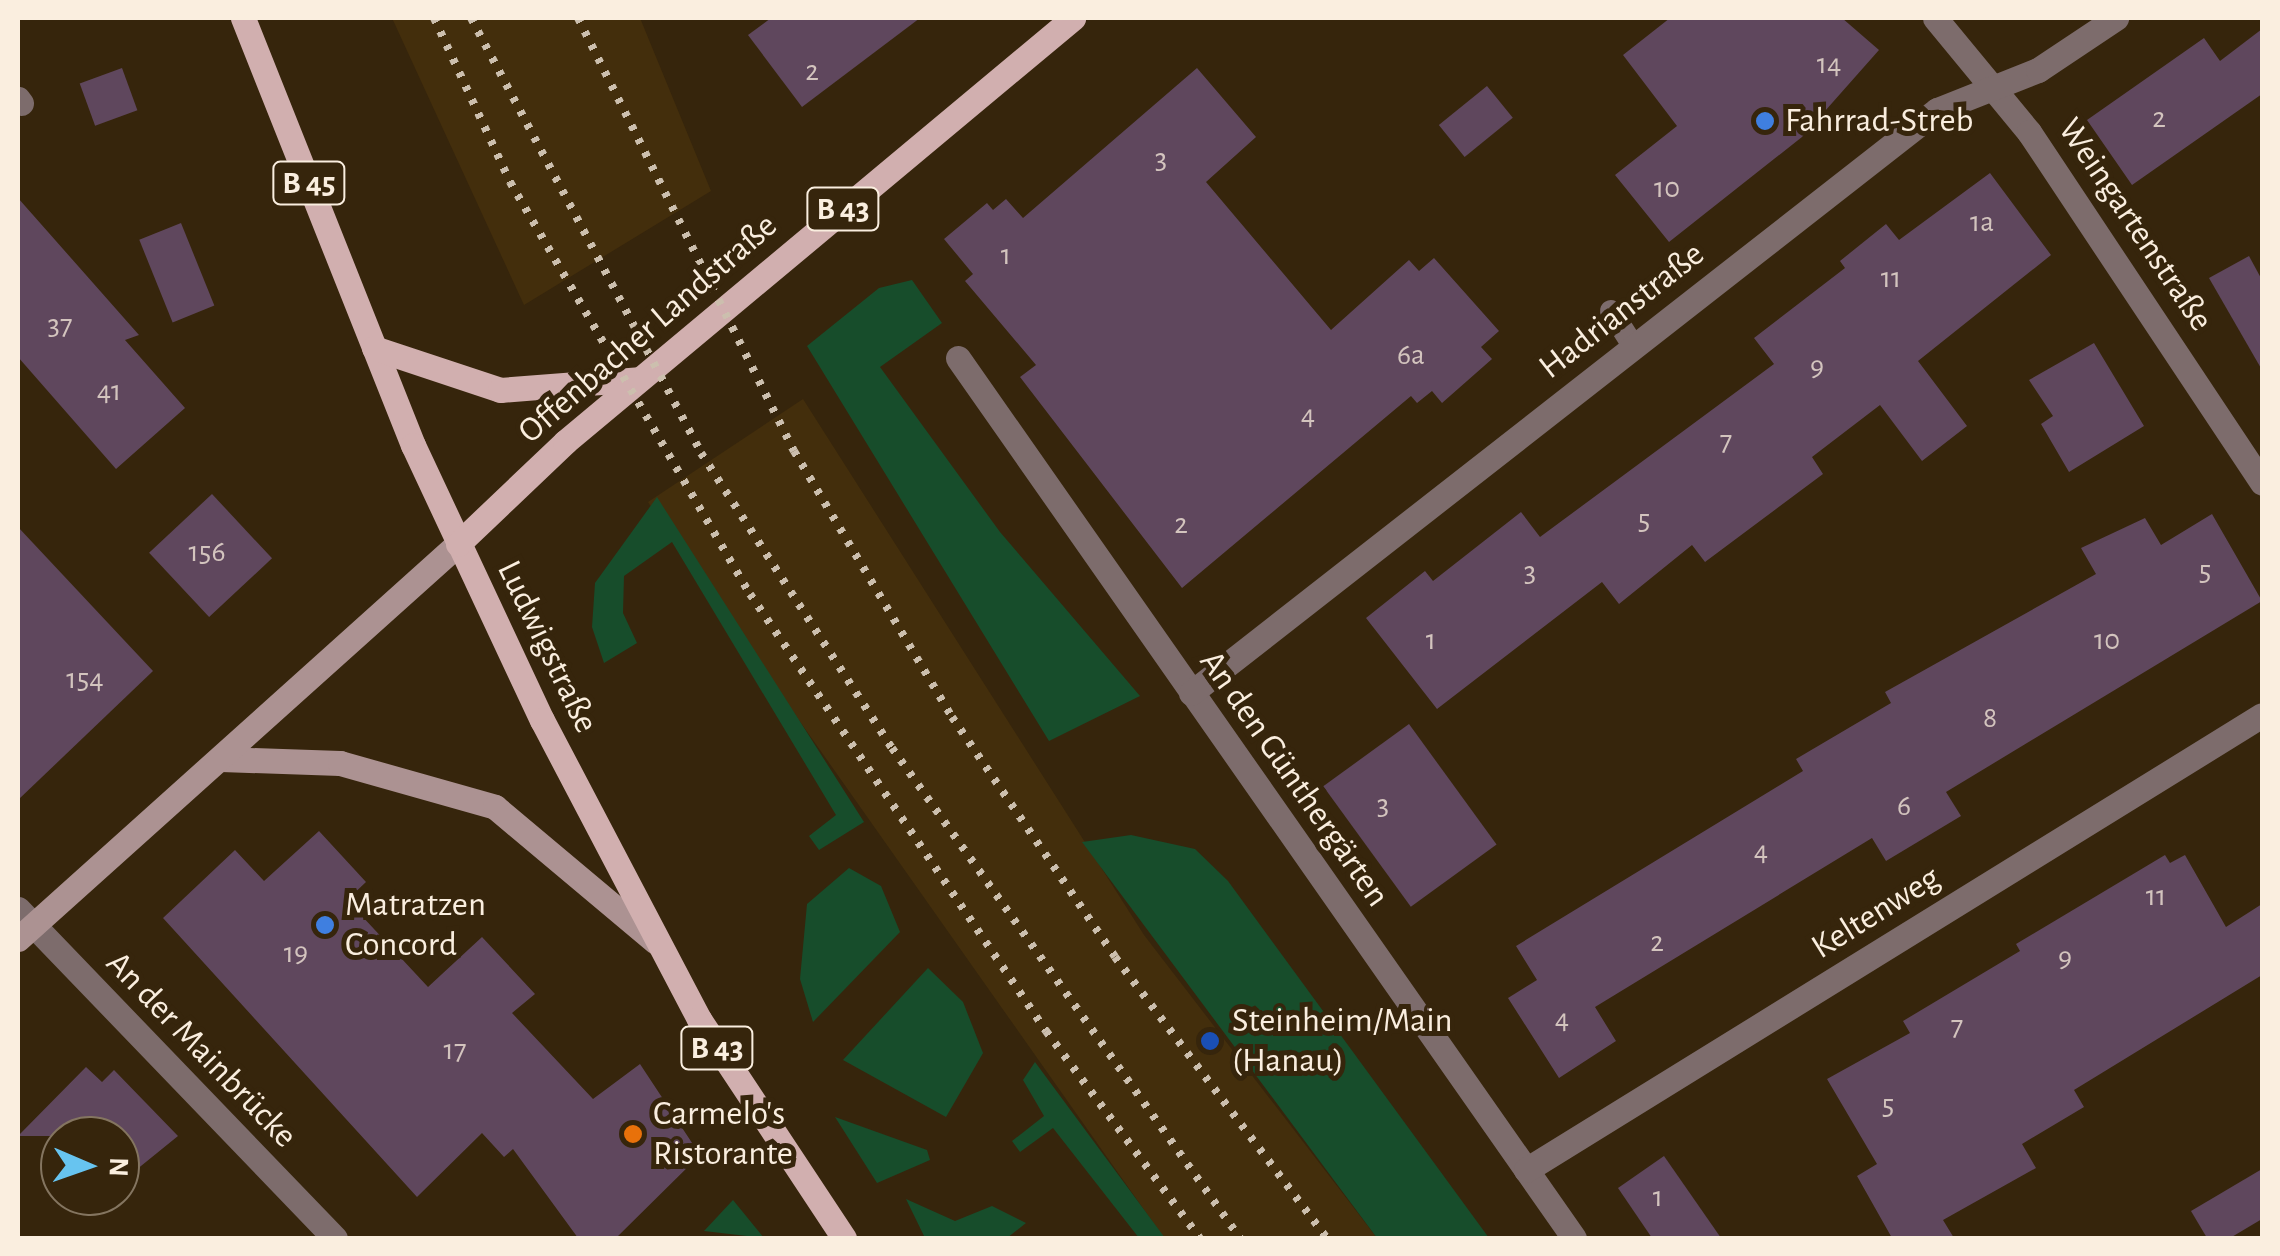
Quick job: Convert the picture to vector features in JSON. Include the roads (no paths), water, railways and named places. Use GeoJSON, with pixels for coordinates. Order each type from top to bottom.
{"type":"FeatureCollection","features":[{"type":"Feature","properties":{"kind":"main road","name":"B 45"},"geometry":{"type":"LineString","coordinates":[[243,18],[374,348],[458,544]]}},
{"type":"Feature","properties":{"kind":"main road","name":"Offenbacher Landstraße"},"geometry":{"type":"LineString","coordinates":[[458,544],[639,380],[1072,18]]}},
{"type":"Feature","properties":{"kind":"main road"},"geometry":{"type":"LineString","coordinates":[[374,348],[500,390],[639,380]]}},
{"type":"Feature","properties":{"kind":"main road","name":"Ludwigstraße"},"geometry":{"type":"LineString","coordinates":[[23,925],[221,759],[458,544],[656,942],[844,1238]]}},
{"type":"Feature","properties":{"kind":"main road"},"geometry":{"type":"LineString","coordinates":[[221,759],[340,763],[494,807],[656,942]]}},
{"type":"Feature","properties":{"kind":"street","name":"Weingartenstraße"},"geometry":{"type":"LineString","coordinates":[[1935,18],[2029,132],[2262,483]]}},
{"type":"Feature","properties":{"kind":"street","name":"Hadrianstraße"},"geometry":{"type":"LineString","coordinates":[[1191,694],[1936,110],[1992,84],[2038,70],[2116,18]]}},
{"type":"Feature","properties":{"kind":"street","name":"An den Günthergärten"},"geometry":{"type":"LineString","coordinates":[[958,358],[1574,1238]]}},
{"type":"Feature","properties":{"kind":"street","name":"Keltenweg"},"geometry":{"type":"LineString","coordinates":[[1526,1170],[2262,715]]}},
{"type":"Feature","properties":{"kind":"street","name":"An der Mainbrücke"},"geometry":{"type":"LineString","coordinates":[[23,925],[334,1238]]}},
{"type":"Feature","properties":{"kind":"lane"},"geometry":{"type":"LineString","coordinates":[[1611,311],[1634,347]]}},
{"type":"Feature","properties":{"kind":"railway"},"geometry":{"type":"LineString","coordinates":[[434,18],[510,182],[750,594],[1046,1031],[1200,1238]]}},
{"type":"Feature","properties":{"kind":"railway"},"geometry":{"type":"LineString","coordinates":[[471,18],[701,453],[892,748],[1240,1238]]}},
{"type":"Feature","properties":{"kind":"railway"},"geometry":{"type":"LineString","coordinates":[[578,18],[794,451],[952,717],[1115,957],[1327,1238]]}},
{"type":"Feature","properties":{"kind":"place","name":"Fahrrad-Streb"},"geometry":{"type":"Point","coordinates":[1765,121]}},
{"type":"Feature","properties":{"kind":"place","name":"Matratzen Concord"},"geometry":{"type":"Point","coordinates":[325,925]}},
{"type":"Feature","properties":{"kind":"place","name":"Steinheim/Main (Hanau)"},"geometry":{"type":"Point","coordinates":[1210,1041]}},
{"type":"Feature","properties":{"kind":"place","name":"Carmelo's Ristorante"},"geometry":{"type":"Point","coordinates":[633,1134]}}]}
